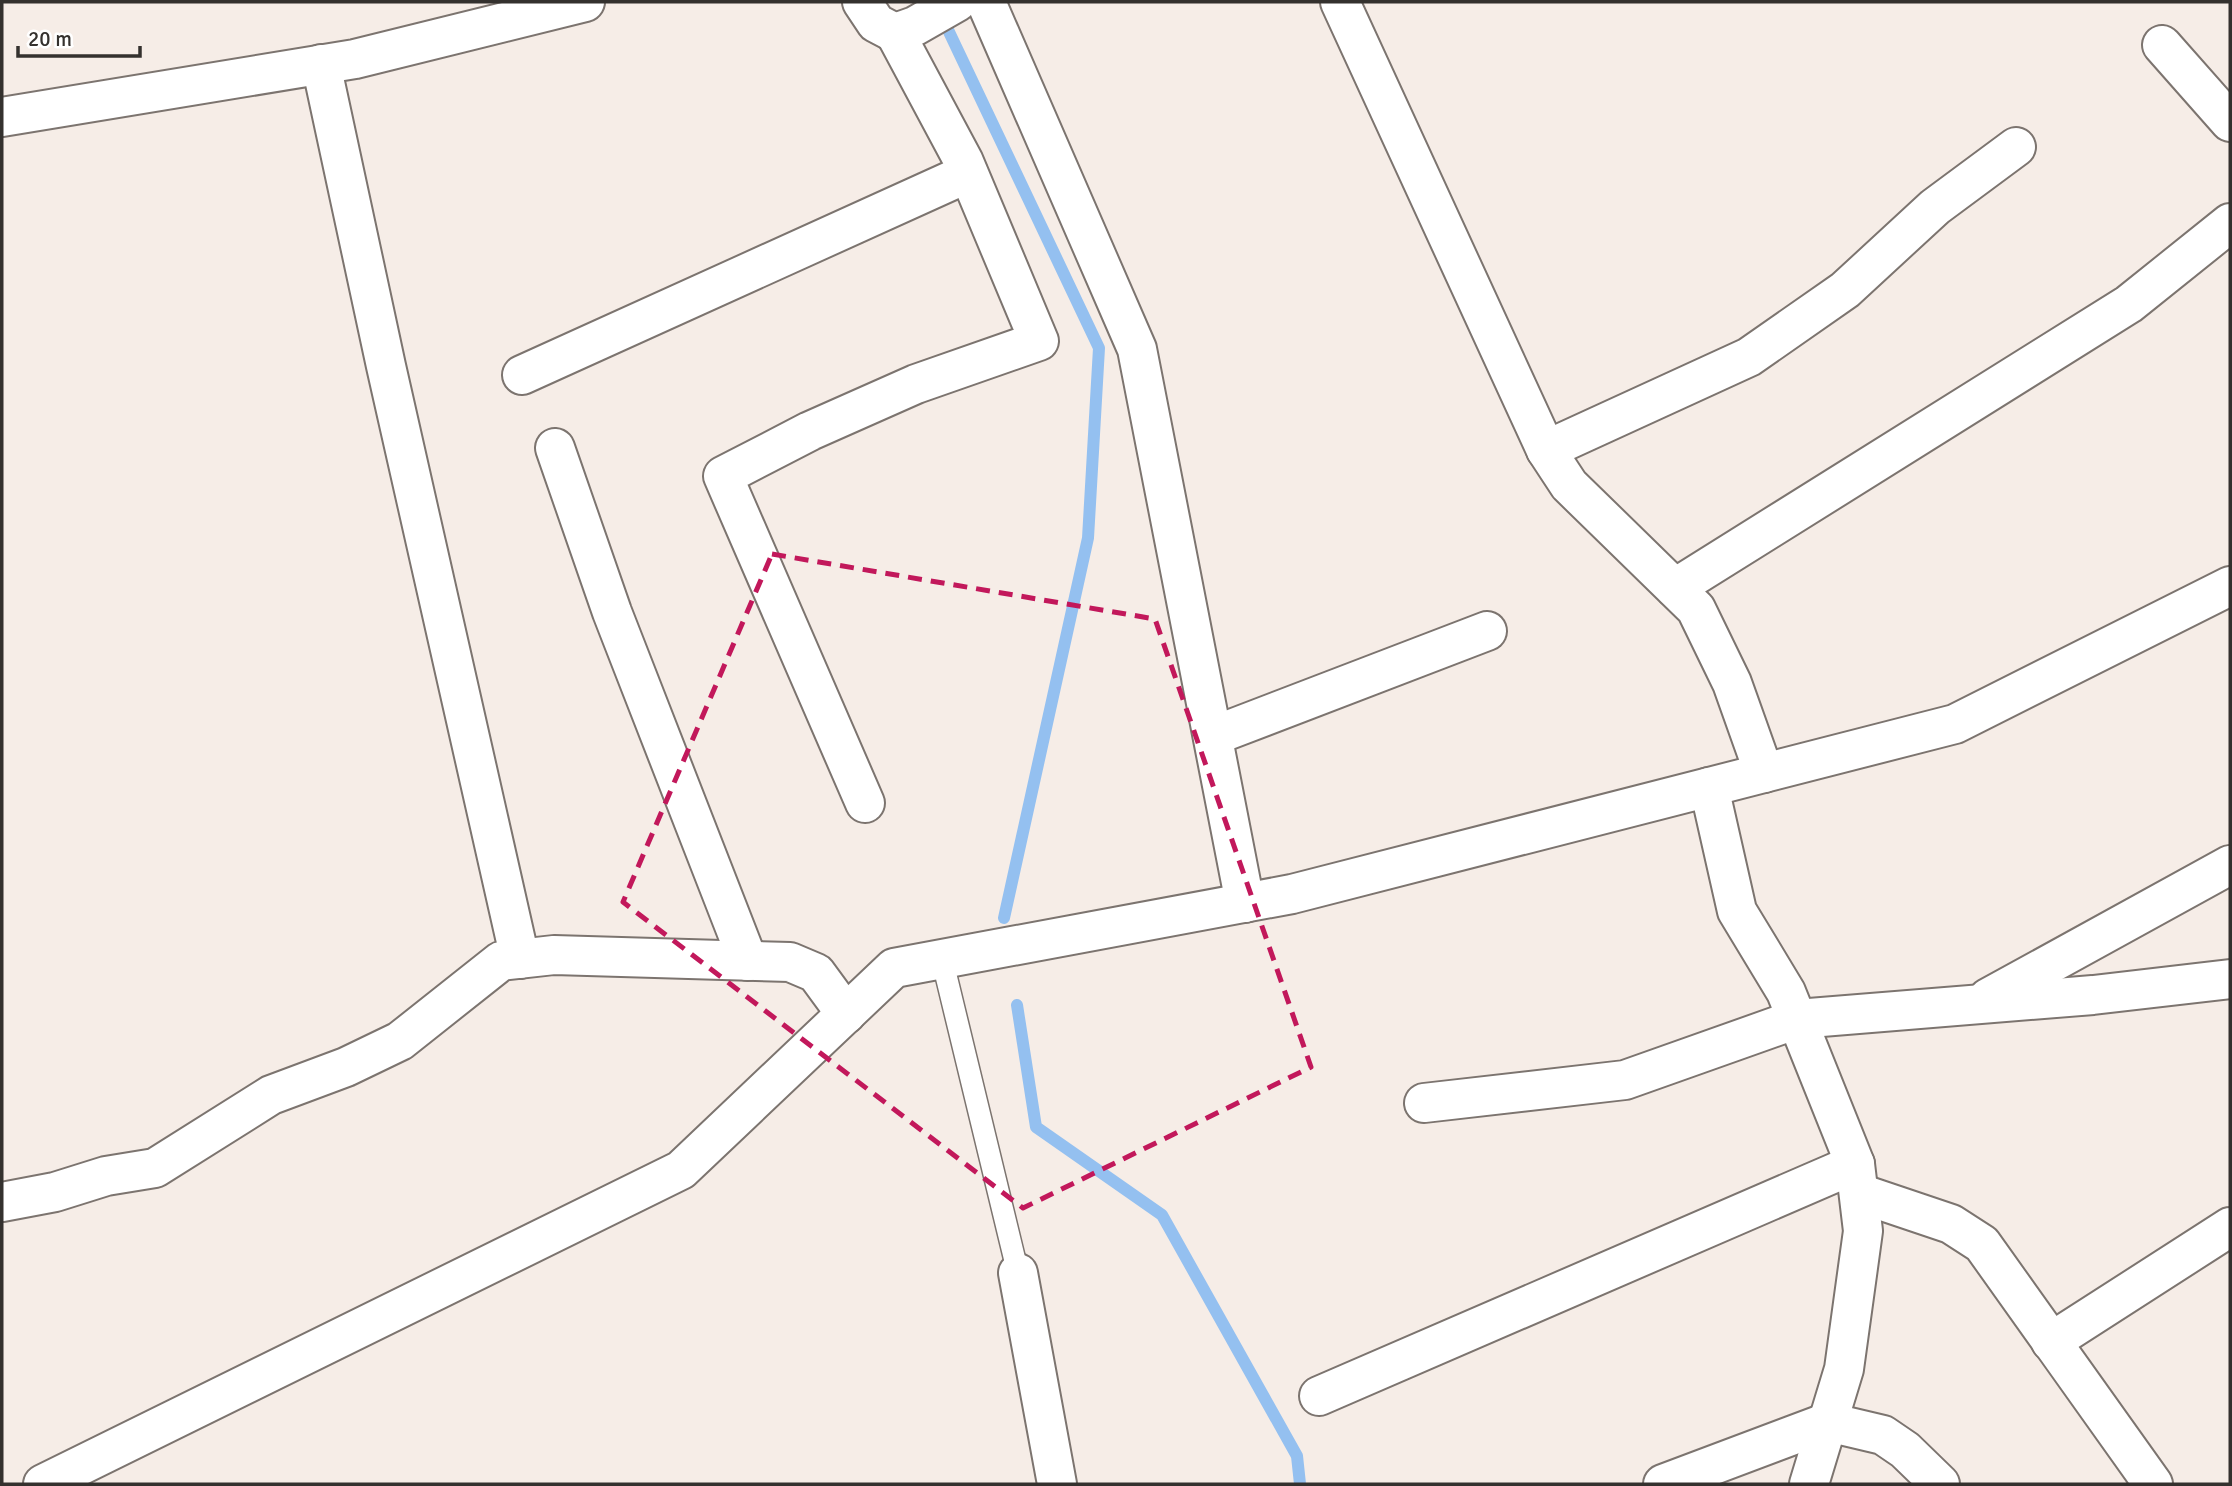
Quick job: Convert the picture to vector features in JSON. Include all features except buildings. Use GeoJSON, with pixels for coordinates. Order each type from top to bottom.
{"type":"FeatureCollection","features":[{"type":"Feature","properties":{"kind":"street"},"geometry":{"type":"LineString","coordinates":[[2,117],[355,59],[585,2]]}},
{"type":"Feature","properties":{"kind":"street"},"geometry":{"type":"LineString","coordinates":[[862,2],[876,23],[905,29],[953,4]]}},
{"type":"Feature","properties":{"kind":"street"},"geometry":{"type":"LineString","coordinates":[[986,2],[1138,349],[1245,903]]}},
{"type":"Feature","properties":{"kind":"street"},"geometry":{"type":"LineString","coordinates":[[1340,2],[1546,450],[1569,485],[1696,609],[1732,683],[1764,774]]}},
{"type":"Feature","properties":{"kind":"street"},"geometry":{"type":"LineString","coordinates":[[865,803],[723,476],[810,431],[916,384],[1039,341],[905,29]]}},
{"type":"Feature","properties":{"kind":"street"},"geometry":{"type":"LineString","coordinates":[[2162,45],[2230,121]]}},
{"type":"Feature","properties":{"kind":"street"},"geometry":{"type":"LineString","coordinates":[[321,64],[520,959]]}},
{"type":"Feature","properties":{"kind":"street"},"geometry":{"type":"LineString","coordinates":[[1546,450],[1749,358],[1844,290],[1935,207],[2016,147]]}},
{"type":"Feature","properties":{"kind":"street"},"geometry":{"type":"LineString","coordinates":[[522,375],[968,173]]}},
{"type":"Feature","properties":{"kind":"street"},"geometry":{"type":"LineString","coordinates":[[1675,588],[2129,304],[2230,223]]}},
{"type":"Feature","properties":{"kind":"street"},"geometry":{"type":"LineString","coordinates":[[555,448],[612,612],[748,961]]}},
{"type":"Feature","properties":{"kind":"street"},"geometry":{"type":"LineString","coordinates":[[43,1484],[681,1170],[894,968],[1305,891],[1955,724],[2230,586]]}},
{"type":"Feature","properties":{"kind":"street"},"geometry":{"type":"LineString","coordinates":[[1213,736],[1486,631]]}},
{"type":"Feature","properties":{"kind":"street"},"geometry":{"type":"LineString","coordinates":[[1709,787],[1737,911],[1786,992],[1857,1179],[1863,1231],[1844,1370],[1809,1484]]}},
{"type":"Feature","properties":{"kind":"street"},"geometry":{"type":"LineString","coordinates":[[1977,1004],[2230,865]]}},
{"type":"Feature","properties":{"kind":"street"},"geometry":{"type":"LineString","coordinates":[[2,1202],[55,1192],[106,1176],[155,1168],[271,1095],[346,1067],[400,1041],[501,961],[554,955],[790,962],[816,973],[846,1014]]}},
{"type":"Feature","properties":{"kind":"street"},"geometry":{"type":"LineString","coordinates":[[1423,1103],[1625,1080],[1797,1019],[2094,995],[2230,979]]}},
{"type":"Feature","properties":{"kind":"street"},"geometry":{"type":"LineString","coordinates":[[1319,1396],[1857,1179],[1951,1224],[1982,1244],[2153,1484]]}},
{"type":"Feature","properties":{"kind":"street"},"geometry":{"type":"LineString","coordinates":[[2051,1342],[2230,1227]]}},
{"type":"Feature","properties":{"kind":"street"},"geometry":{"type":"LineString","coordinates":[[1018,1273],[1057,1484]]}},
{"type":"Feature","properties":{"kind":"street"},"geometry":{"type":"LineString","coordinates":[[1663,1484],[1828,1422],[1883,1435],[1905,1450],[1940,1484]]}},
{"type":"Feature","properties":{"kind":"lane"},"geometry":{"type":"LineString","coordinates":[[942,959],[1018,1273]]}},
{"type":"Feature","properties":{"kind":"highlighted area"},"geometry":{"type":"Polygon","coordinates":[[[772,554],[1155,619],[1311,1067],[1023,1208],[623,902],[772,554]]]}},
{"type":"Feature","properties":{"kind":"waterway"},"geometry":{"type":"LineString","coordinates":[[941,15],[1099,348],[1088,538],[1004,918]]}},
{"type":"Feature","properties":{"kind":"waterway"},"geometry":{"type":"LineString","coordinates":[[1017,1005],[1036,1127],[1162,1215],[1297,1456],[1300,1484]]}}]}
